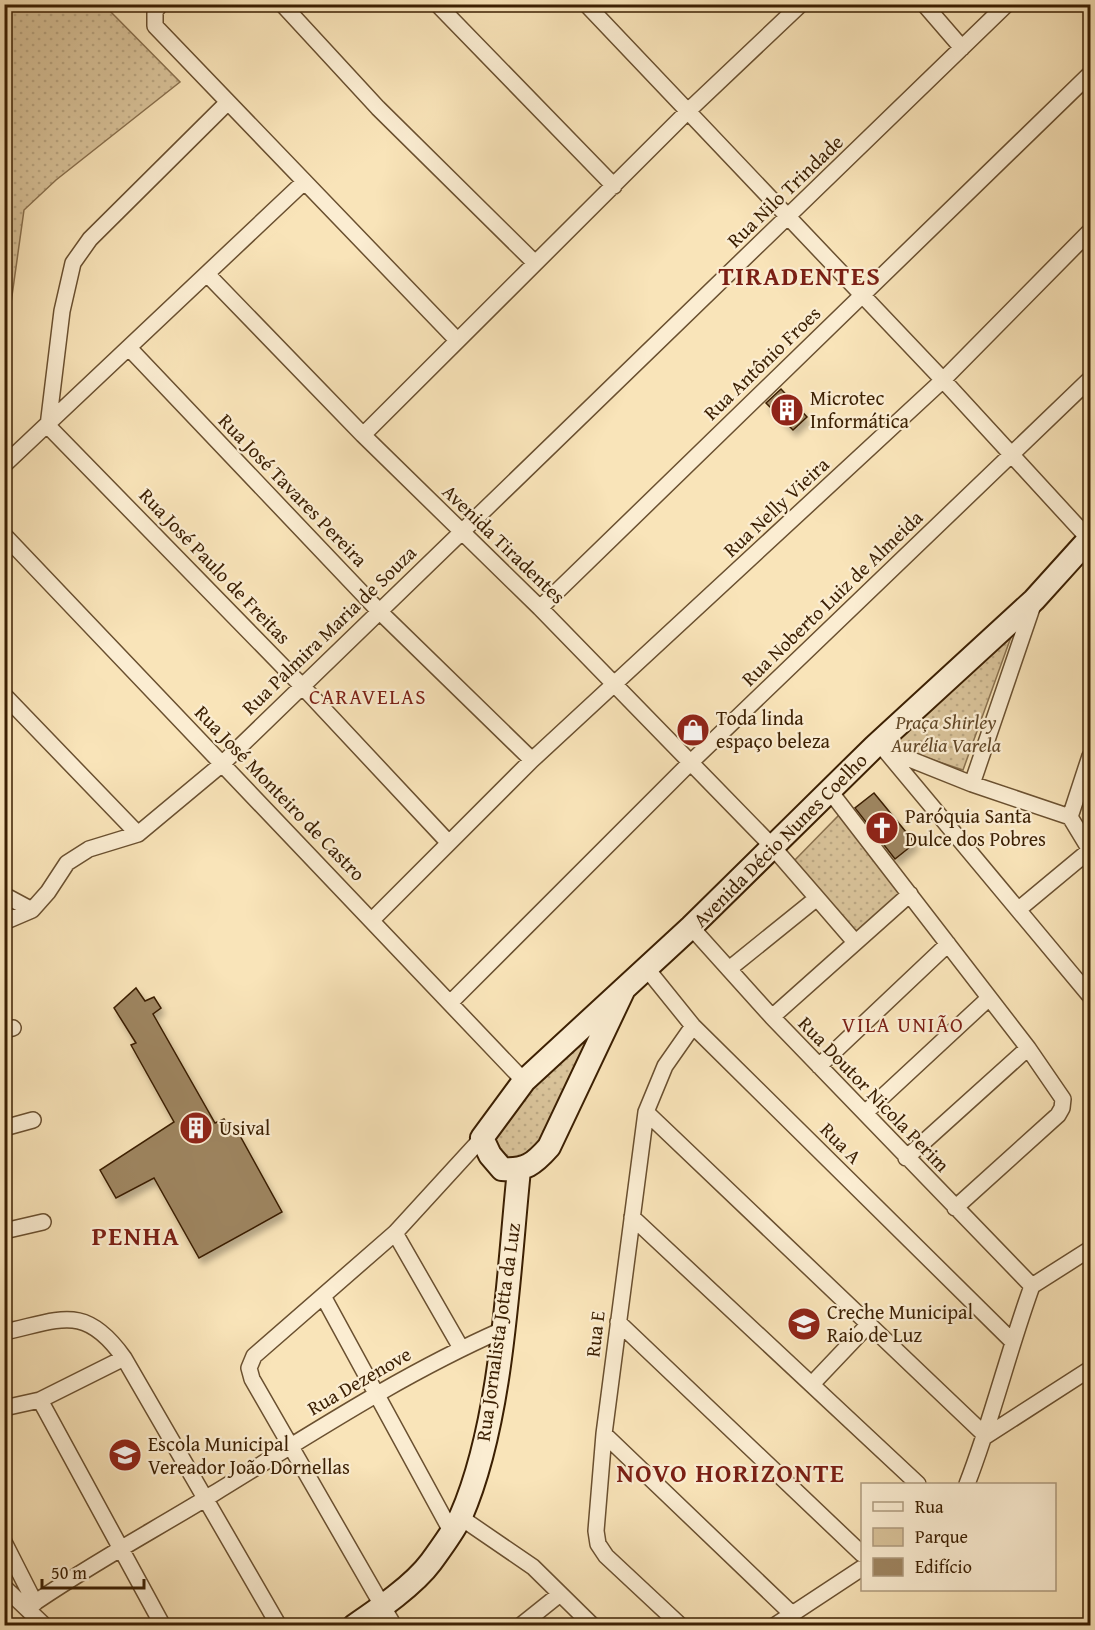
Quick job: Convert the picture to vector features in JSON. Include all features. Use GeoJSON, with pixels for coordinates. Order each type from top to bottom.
{"type":"FeatureCollection","features":[{"type":"Feature","properties":{"kind":"street"},"geometry":{"type":"LineString","coordinates":[[161,4],[155,11],[153,19],[155,26],[457,340]]}},
{"type":"Feature","properties":{"kind":"street"},"geometry":{"type":"LineString","coordinates":[[282,4],[378,108],[534,263]]}},
{"type":"Feature","properties":{"kind":"street"},"geometry":{"type":"LineString","coordinates":[[436,4],[614,186]]}},
{"type":"Feature","properties":{"kind":"street"},"geometry":{"type":"LineString","coordinates":[[586,4],[943,380],[1090,539]]}},
{"type":"Feature","properties":{"kind":"street"},"geometry":{"type":"LineString","coordinates":[[363,435],[688,111],[801,4]]}},
{"type":"Feature","properties":{"kind":"street"},"geometry":{"type":"LineString","coordinates":[[924,4],[962,48]]}},
{"type":"Feature","properties":{"kind":"street","name":"Rua Nilo Trindade"},"geometry":{"type":"LineString","coordinates":[[462,532],[1007,4]]}},
{"type":"Feature","properties":{"kind":"street","name":"Rua Antônio Froes"},"geometry":{"type":"LineString","coordinates":[[540,608],[1090,74]]}},
{"type":"Feature","properties":{"kind":"street"},"geometry":{"type":"LineString","coordinates":[[48,426],[62,311],[72,263],[90,239],[227,103]]}},
{"type":"Feature","properties":{"kind":"street"},"geometry":{"type":"LineString","coordinates":[[4,465],[48,426],[304,182]]}},
{"type":"Feature","properties":{"kind":"street","name":"Rua Nelly Vieira"},"geometry":{"type":"LineString","coordinates":[[373,919],[532,760],[616,685],[943,380],[1090,231]]}},
{"type":"Feature","properties":{"kind":"street","name":"Avenida Tiradentes"},"geometry":{"type":"LineString","coordinates":[[207,274],[363,435],[616,685],[771,845],[855,942]]}},
{"type":"Feature","properties":{"kind":"street","name":"Rua José Tavares Pereira"},"geometry":{"type":"LineString","coordinates":[[129,348],[379,611],[532,760]]}},
{"type":"Feature","properties":{"kind":"street","name":"Rua Noberto Luiz de Almeida"},"geometry":{"type":"LineString","coordinates":[[451,1002],[690,763],[1090,379]]}},
{"type":"Feature","properties":{"kind":"street","name":"Rua José Paulo de Freitas"},"geometry":{"type":"LineString","coordinates":[[48,426],[302,686],[448,842]]}},
{"type":"Feature","properties":{"kind":"street","name":"Rua Palmira Maria de Souza"},"geometry":{"type":"LineString","coordinates":[[32,910],[48,892],[67,863],[89,849],[138,834],[222,764],[462,532]]}},
{"type":"Feature","properties":{"kind":"street","name":"Rua José Monteiro de Castro"},"geometry":{"type":"LineString","coordinates":[[4,535],[373,919],[524,1081]]}},
{"type":"Feature","properties":{"kind":"street","name":"Avenida Décio Nunes Coelho"},"geometry":{"type":"LineString","coordinates":[[482,1138],[524,1081],[647,969],[829,790],[880,748],[1034,600],[1090,539]]}},
{"type":"Feature","properties":{"kind":"street"},"geometry":{"type":"LineString","coordinates":[[972,784],[1034,600]]}},
{"type":"Feature","properties":{"kind":"street"},"geometry":{"type":"LineString","coordinates":[[4,695],[138,834]]}},
{"type":"Feature","properties":{"kind":"street"},"geometry":{"type":"LineString","coordinates":[[880,748],[972,784],[1070,817],[1090,850],[1019,909]]}},
{"type":"Feature","properties":{"kind":"street"},"geometry":{"type":"LineString","coordinates":[[880,748],[1019,909],[1090,996]]}},
{"type":"Feature","properties":{"kind":"street"},"geometry":{"type":"LineString","coordinates":[[1070,817],[1090,756]]}},
{"type":"Feature","properties":{"kind":"street"},"geometry":{"type":"LineString","coordinates":[[829,790],[1028,1048],[1063,1099],[1062,1108],[955,1208]]}},
{"type":"Feature","properties":{"kind":"street"},"geometry":{"type":"LineString","coordinates":[[772,1017],[910,894]]}},
{"type":"Feature","properties":{"kind":"street"},"geometry":{"type":"LineString","coordinates":[[4,895],[32,910]]}},
{"type":"Feature","properties":{"kind":"street"},"geometry":{"type":"LineString","coordinates":[[729,969],[817,898]]}},
{"type":"Feature","properties":{"kind":"street"},"geometry":{"type":"LineString","coordinates":[[4,922],[32,910]]}},
{"type":"Feature","properties":{"kind":"street","name":"Rua Doutor Nicola Perim"},"geometry":{"type":"LineString","coordinates":[[691,927],[772,1017],[1032,1286]]}},
{"type":"Feature","properties":{"kind":"street"},"geometry":{"type":"LineString","coordinates":[[819,1066],[948,944]]}},
{"type":"Feature","properties":{"kind":"street","name":"Rua A"},"geometry":{"type":"LineString","coordinates":[[647,969],[693,1026],[1012,1341]]}},
{"type":"Feature","properties":{"kind":"street"},"geometry":{"type":"LineString","coordinates":[[394,1626],[252,1379],[249,1368],[254,1356],[395,1233],[482,1138],[489,1155],[502,1169],[519,1170],[534,1164],[549,1147],[623,991]]}},
{"type":"Feature","properties":{"kind":"street"},"geometry":{"type":"LineString","coordinates":[[865,1113],[988,998]]}},
{"type":"Feature","properties":{"kind":"street","name":"Rua E"},"geometry":{"type":"LineString","coordinates":[[681,1626],[606,1556],[598,1544],[596,1531],[604,1434],[646,1112],[665,1066],[693,1026]]}},
{"type":"Feature","properties":{"kind":"street"},"geometry":{"type":"LineString","coordinates":[[906,1158],[1028,1048]]}},
{"type":"Feature","properties":{"kind":"street"},"geometry":{"type":"LineString","coordinates":[[646,1112],[986,1436]]}},
{"type":"Feature","properties":{"kind":"street"},"geometry":{"type":"LineString","coordinates":[[4,1128],[33,1120]]}},
{"type":"Feature","properties":{"kind":"street","name":"Rua Jornalista Jotta da Luz"},"geometry":{"type":"LineString","coordinates":[[354,1626],[382,1607],[430,1564],[455,1524],[478,1464],[492,1404],[519,1170]]}},
{"type":"Feature","properties":{"kind":"street"},"geometry":{"type":"LineString","coordinates":[[632,1217],[813,1384],[916,1483]]}},
{"type":"Feature","properties":{"kind":"street"},"geometry":{"type":"LineString","coordinates":[[4,1231],[43,1222]]}},
{"type":"Feature","properties":{"kind":"street"},"geometry":{"type":"LineString","coordinates":[[395,1233],[461,1348]]}},
{"type":"Feature","properties":{"kind":"street"},"geometry":{"type":"LineString","coordinates":[[968,1483],[986,1436],[1012,1341],[1032,1286],[1090,1249]]}},
{"type":"Feature","properties":{"kind":"street"},"geometry":{"type":"LineString","coordinates":[[323,1296],[376,1392],[455,1524],[533,1567],[593,1626]]}},
{"type":"Feature","properties":{"kind":"street"},"geometry":{"type":"LineString","coordinates":[[4,1332],[68,1319],[91,1324],[108,1336],[124,1358],[279,1626]]}},
{"type":"Feature","properties":{"kind":"street"},"geometry":{"type":"LineString","coordinates":[[618,1322],[861,1553]]}},
{"type":"Feature","properties":{"kind":"street"},"geometry":{"type":"LineString","coordinates":[[813,1384],[869,1324]]}},
{"type":"Feature","properties":{"kind":"street","name":"Rua Dezenove"},"geometry":{"type":"LineString","coordinates":[[31,1605],[118,1548],[205,1498],[376,1392],[461,1348],[502,1330]]}},
{"type":"Feature","properties":{"kind":"street"},"geometry":{"type":"LineString","coordinates":[[4,1408],[40,1400],[124,1358]]}},
{"type":"Feature","properties":{"kind":"street"},"geometry":{"type":"LineString","coordinates":[[986,1436],[1090,1369]]}},
{"type":"Feature","properties":{"kind":"street"},"geometry":{"type":"LineString","coordinates":[[40,1400],[118,1548],[163,1626]]}},
{"type":"Feature","properties":{"kind":"street"},"geometry":{"type":"LineString","coordinates":[[604,1434],[792,1614]]}},
{"type":"Feature","properties":{"kind":"street"},"geometry":{"type":"LineString","coordinates":[[4,1542],[31,1605],[45,1626]]}},
{"type":"Feature","properties":{"kind":"street"},"geometry":{"type":"LineString","coordinates":[[774,1626],[861,1569]]}},
{"type":"Feature","properties":{"kind":"street"},"geometry":{"type":"LineString","coordinates":[[4,1587],[31,1605]]}},
{"type":"Feature","properties":{"kind":"street"},"geometry":{"type":"LineString","coordinates":[[520,1626],[560,1594]]}},
{"type":"Feature","properties":{"kind":"green space"},"geometry":{"type":"Polygon","coordinates":[[[5,4],[104,5],[180,82],[56,180],[24,210],[5,346],[5,4]]]}},
{"type":"Feature","properties":{"kind":"green space","name":"Praça Shirley Aurélia Varela"},"geometry":{"type":"Polygon","coordinates":[[[1011,637],[963,770],[892,746],[1011,637]]]}},
{"type":"Feature","properties":{"kind":"green space"},"geometry":{"type":"Polygon","coordinates":[[[841,813],[904,894],[855,934],[792,863],[841,813]]]}},
{"type":"Feature","properties":{"kind":"green space"},"geometry":{"type":"Polygon","coordinates":[[[599,1022],[540,1144],[526,1157],[511,1161],[493,1148],[494,1123],[599,1022]]]}},
{"type":"Feature","properties":{"kind":"building","name":"Microtec Informática"},"geometry":{"type":"Polygon","coordinates":[[[781,389],[807,417],[793,430],[766,403],[781,389]]]}},
{"type":"Feature","properties":{"kind":"building","name":"Paróquia Santa Dulce dos Pobres"},"geometry":{"type":"Polygon","coordinates":[[[874,793],[915,843],[895,859],[855,808],[874,793]]]}},
{"type":"Feature","properties":{"kind":"building","name":"Usival"},"geometry":{"type":"Polygon","coordinates":[[[136,988],[145,1001],[154,997],[161,1008],[153,1014],[215,1123],[224,1119],[234,1136],[239,1134],[282,1212],[199,1258],[154,1178],[116,1198],[100,1170],[174,1122],[131,1045],[136,1043],[114,1008],[136,988]]]}},
{"type":"Feature","properties":{"kind":"place","name":"Microtec Informática"},"geometry":{"type":"Point","coordinates":[787,410]}},
{"type":"Feature","properties":{"kind":"place","name":"Toda linda espaço beleza"},"geometry":{"type":"Point","coordinates":[693,730]}},
{"type":"Feature","properties":{"kind":"place","name":"Paróquia Santa Dulce dos Pobres"},"geometry":{"type":"Point","coordinates":[882,828]}},
{"type":"Feature","properties":{"kind":"place","name":"Usival"},"geometry":{"type":"Point","coordinates":[196,1128]}},
{"type":"Feature","properties":{"kind":"place","name":"Creche Municipal Raio de Luz"},"geometry":{"type":"Point","coordinates":[804,1324]}},
{"type":"Feature","properties":{"kind":"place","name":"Escola Municipal Vereador João Dornellas"},"geometry":{"type":"Point","coordinates":[125,1455]}},
{"type":"Feature","properties":{"kind":"district","name":"TIRADENTES"},"geometry":{"type":"Point","coordinates":[800,276]}},
{"type":"Feature","properties":{"kind":"district","name":"CARAVELAS"},"geometry":{"type":"Point","coordinates":[368,697]}},
{"type":"Feature","properties":{"kind":"district","name":"VILA UNIÃO"},"geometry":{"type":"Point","coordinates":[903,1025]}},
{"type":"Feature","properties":{"kind":"district","name":"PENHA"},"geometry":{"type":"Point","coordinates":[136,1236]}},
{"type":"Feature","properties":{"kind":"district","name":"NOVO HORIZONTE"},"geometry":{"type":"Point","coordinates":[731,1473]}}]}
